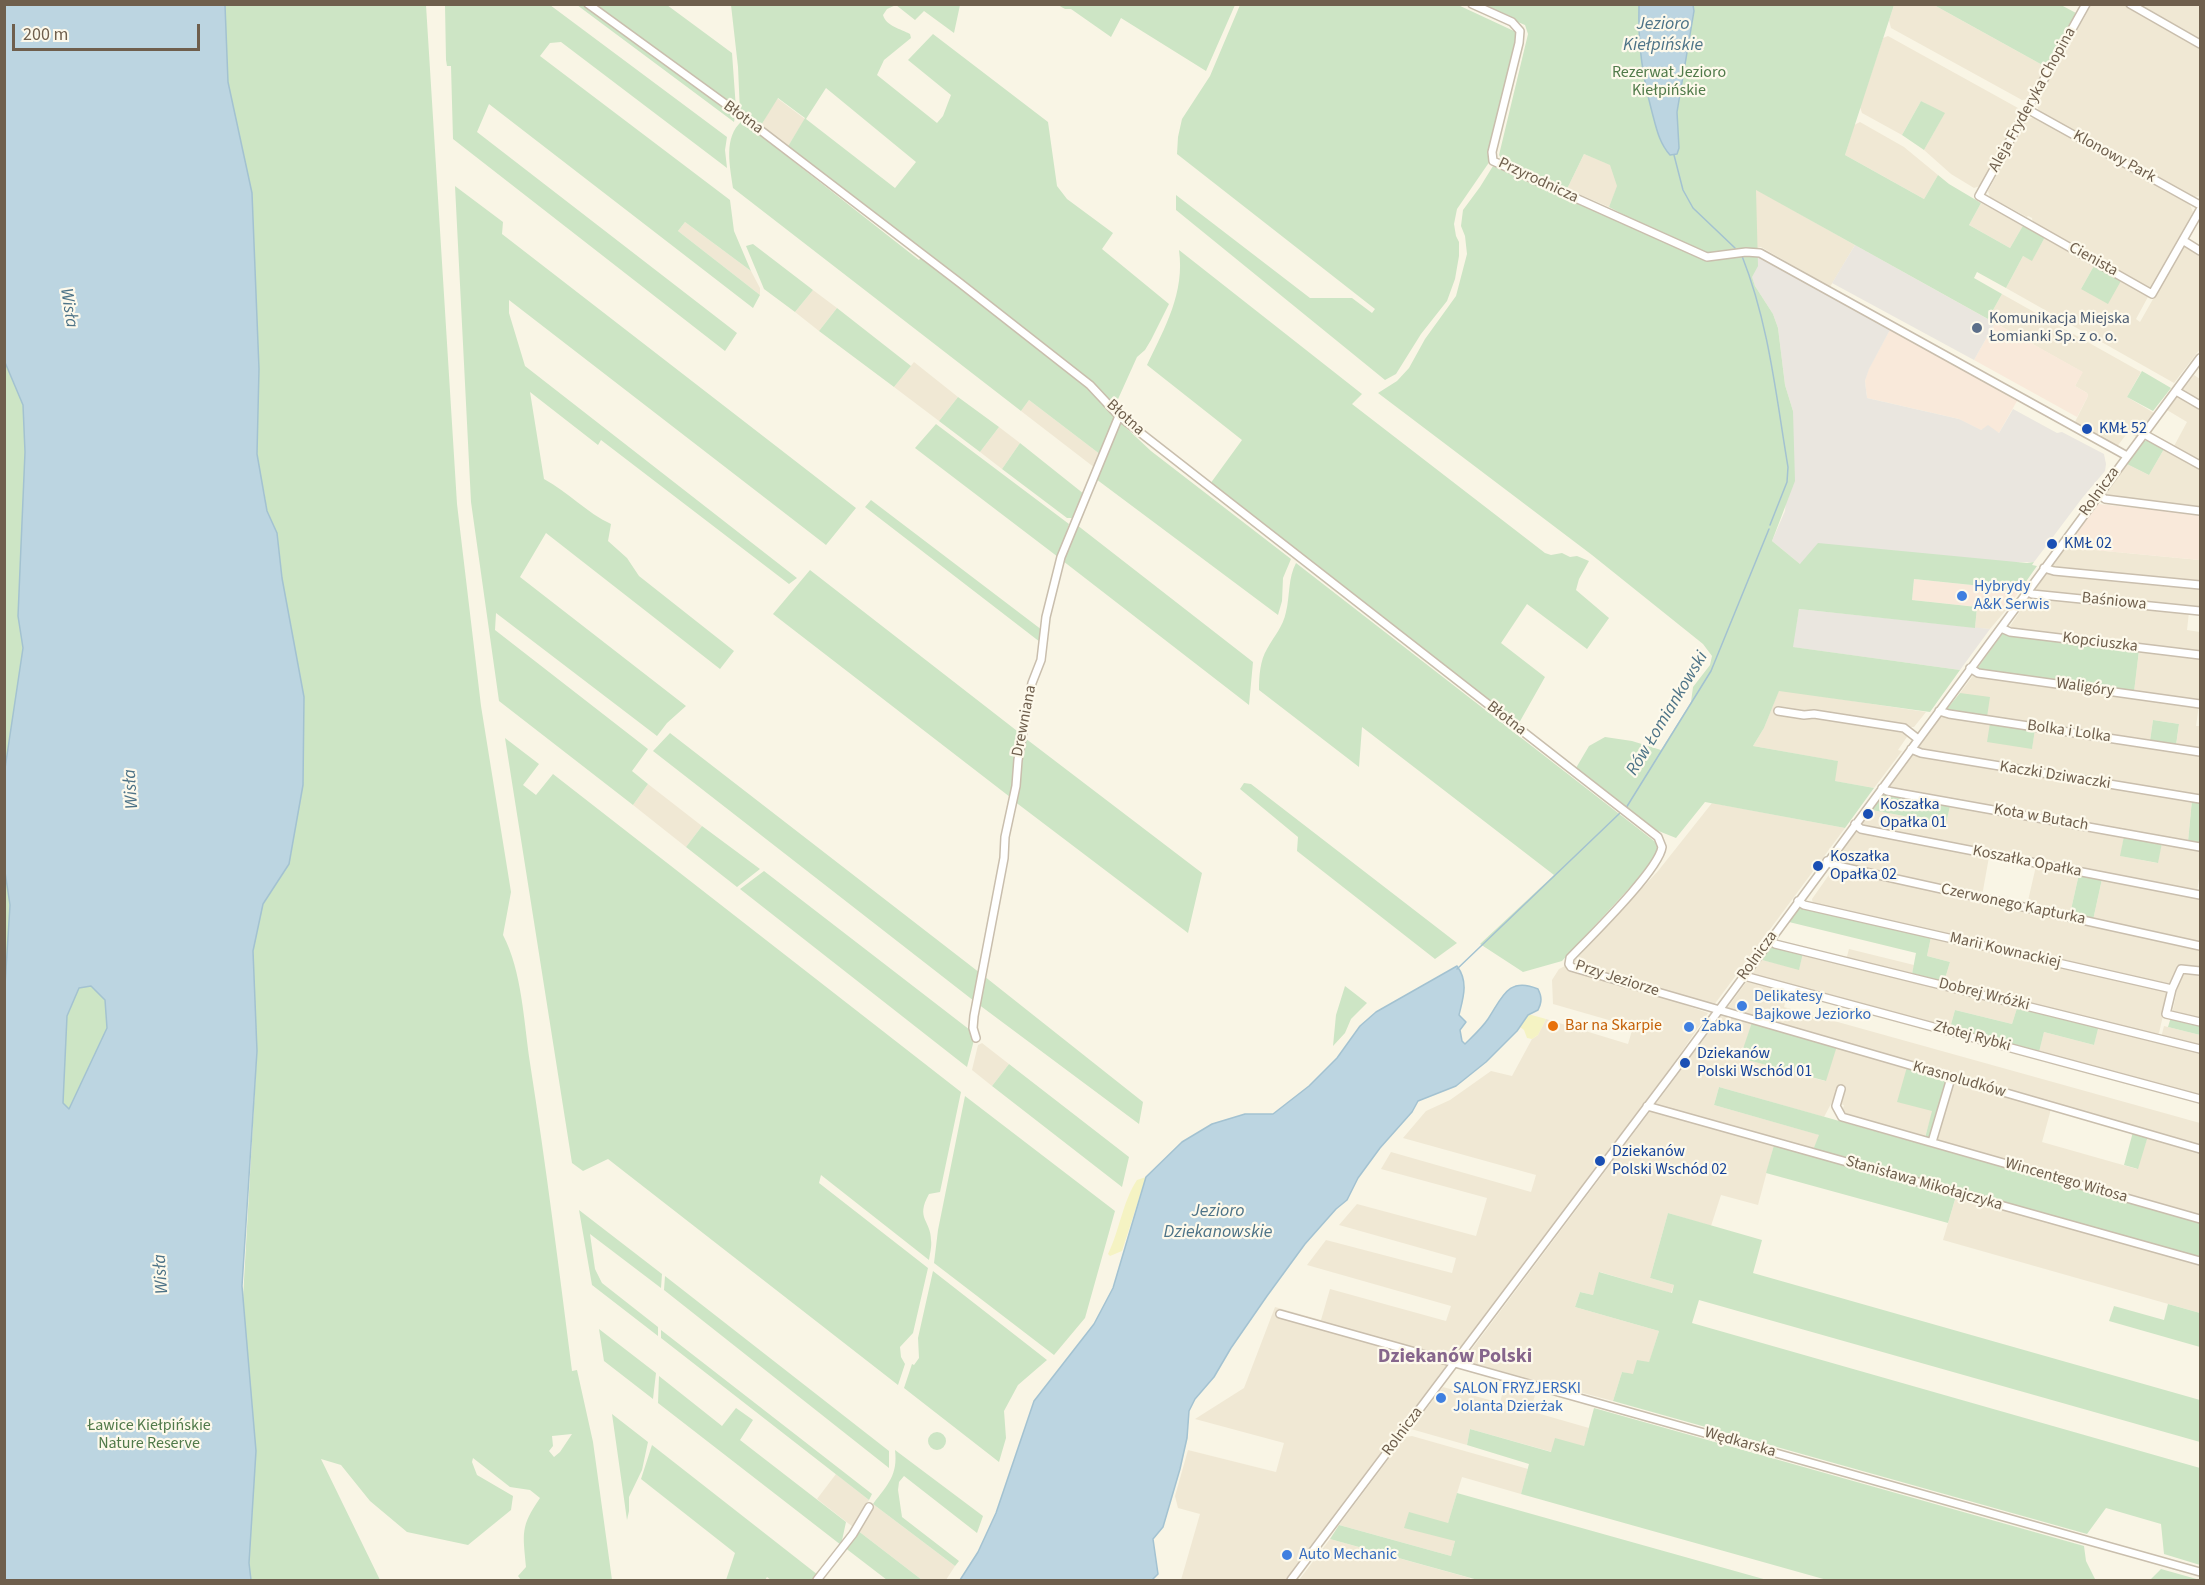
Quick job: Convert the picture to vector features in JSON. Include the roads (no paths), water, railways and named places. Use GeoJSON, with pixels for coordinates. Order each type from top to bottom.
{"type":"FeatureCollection","features":[{"type":"Feature","properties":{"kind":"street","name":"Błotna"},"geometry":{"type":"LineString","coordinates":[[588,4],[742,116],[960,283],[1090,386],[1119,416],[1658,837]]}},
{"type":"Feature","properties":{"kind":"street","name":"Przyrodnicza"},"geometry":{"type":"LineString","coordinates":[[1472,4],[1512,22],[1520,31],[1492,152],[1493,161],[1707,257],[1760,253],[2127,456]]}},
{"type":"Feature","properties":{"kind":"street","name":"Aleja Fryderyka Chopina"},"geometry":{"type":"LineString","coordinates":[[1979,196],[2086,4]]}},
{"type":"Feature","properties":{"kind":"street"},"geometry":{"type":"LineString","coordinates":[[2130,4],[2200,44]]}},
{"type":"Feature","properties":{"kind":"street","name":"Klonowy Park"},"geometry":{"type":"LineString","coordinates":[[2027,110],[2200,208]]}},
{"type":"Feature","properties":{"kind":"street","name":"Cienista"},"geometry":{"type":"LineString","coordinates":[[1979,196],[2152,294],[2184,241],[2200,208]]}},
{"type":"Feature","properties":{"kind":"street"},"geometry":{"type":"LineString","coordinates":[[2184,241],[2200,251]]}},
{"type":"Feature","properties":{"kind":"street","name":"Rolnicza"},"geometry":{"type":"LineString","coordinates":[[1291,1581],[1718,1011],[2200,358]]}},
{"type":"Feature","properties":{"kind":"street"},"geometry":{"type":"LineString","coordinates":[[2176,392],[2200,405]]}},
{"type":"Feature","properties":{"kind":"street","name":"Drewniana"},"geometry":{"type":"LineString","coordinates":[[976,1038],[974,1016],[1004,858],[1005,837],[1016,786],[1018,760],[1032,683],[1041,660],[1046,618],[1067,539],[1119,416]]}},
{"type":"Feature","properties":{"kind":"street"},"geometry":{"type":"LineString","coordinates":[[2144,434],[2200,465]]}},
{"type":"Feature","properties":{"kind":"street"},"geometry":{"type":"LineString","coordinates":[[2098,494],[2105,499],[2200,511]]}},
{"type":"Feature","properties":{"kind":"street"},"geometry":{"type":"LineString","coordinates":[[2044,568],[2054,571],[2200,585]]}},
{"type":"Feature","properties":{"kind":"street","name":"Baśniowa"},"geometry":{"type":"LineString","coordinates":[[2027,591],[2032,594],[2200,611]]}},
{"type":"Feature","properties":{"kind":"street","name":"Kopciuszka"},"geometry":{"type":"LineString","coordinates":[[2001,628],[2010,632],[2200,655]]}},
{"type":"Feature","properties":{"kind":"street","name":"Waligóry"},"geometry":{"type":"LineString","coordinates":[[1970,668],[1978,673],[2200,704]]}},
{"type":"Feature","properties":{"kind":"street"},"geometry":{"type":"LineString","coordinates":[[1778,711],[1804,715],[1814,714],[1904,728],[1918,739]]}},
{"type":"Feature","properties":{"kind":"street","name":"Bolka i Lolka"},"geometry":{"type":"LineString","coordinates":[[1939,711],[2200,752]]}},
{"type":"Feature","properties":{"kind":"street","name":"Kaczki Dziwaczki"},"geometry":{"type":"LineString","coordinates":[[1911,748],[1921,753],[2200,799]]}},
{"type":"Feature","properties":{"kind":"street","name":"Kota w Butach"},"geometry":{"type":"LineString","coordinates":[[1882,788],[1887,791],[2200,847]]}},
{"type":"Feature","properties":{"kind":"street","name":"Koszałka Opałka"},"geometry":{"type":"LineString","coordinates":[[1855,824],[1861,829],[2200,895]]}},
{"type":"Feature","properties":{"kind":"street","name":"Przy Jeziorze"},"geometry":{"type":"LineString","coordinates":[[1658,837],[1662,842],[1659,858],[1645,877],[1570,958],[1569,964],[1571,967],[1718,1011]]}},
{"type":"Feature","properties":{"kind":"street","name":"Czerwonego Kapturka"},"geometry":{"type":"LineString","coordinates":[[1827,861],[1833,865],[2200,945]]}},
{"type":"Feature","properties":{"kind":"street","name":"Marii Kownackiej"},"geometry":{"type":"LineString","coordinates":[[1798,901],[1804,905],[2172,990]]}},
{"type":"Feature","properties":{"kind":"street","name":"Dobrej Wróżki"},"geometry":{"type":"LineString","coordinates":[[1770,939],[1775,944],[2200,1049]]}},
{"type":"Feature","properties":{"kind":"street"},"geometry":{"type":"LineString","coordinates":[[2200,972],[2181,969],[2172,990],[2166,1014],[2200,1022]]}},
{"type":"Feature","properties":{"kind":"street","name":"Złotej Rybki"},"geometry":{"type":"LineString","coordinates":[[1744,975],[2200,1099]]}},
{"type":"Feature","properties":{"kind":"street","name":"Krasnoludków"},"geometry":{"type":"LineString","coordinates":[[1718,1011],[2200,1149]]}},
{"type":"Feature","properties":{"kind":"street"},"geometry":{"type":"LineString","coordinates":[[1932,1142],[1951,1078]]}},
{"type":"Feature","properties":{"kind":"street","name":"Wincentego Witosa"},"geometry":{"type":"LineString","coordinates":[[1841,1089],[1836,1106],[1842,1117],[2200,1219]]}},
{"type":"Feature","properties":{"kind":"street","name":"Stanisława Mikołajczyka"},"geometry":{"type":"LineString","coordinates":[[1647,1106],[2200,1261]]}},
{"type":"Feature","properties":{"kind":"street","name":"Wędkarska"},"geometry":{"type":"LineString","coordinates":[[1280,1314],[2200,1572]]}},
{"type":"Feature","properties":{"kind":"street"},"geometry":{"type":"LineString","coordinates":[[817,1581],[853,1534],[869,1507]]}},
{"type":"Feature","properties":{"kind":"water","name":"Ławice Kiełpińskie Nature Reserve"},"geometry":{"type":"Polygon","coordinates":[[[5,4],[225,5],[228,82],[252,193],[259,369],[257,454],[267,511],[277,533],[282,578],[304,697],[303,785],[289,864],[263,904],[253,951],[257,1051],[242,1286],[256,1451],[249,1563],[251,1580],[5,1580],[4,1001],[10,905],[5,872],[4,775],[23,648],[18,616],[25,452],[23,405],[4,360],[5,4]],[[91,986],[79,988],[67,1016],[63,1103],[69,1109],[107,1028],[105,1000],[91,986]]]}},
{"type":"Feature","properties":{"kind":"water","name":"Jezioro Kiełpińskie"},"geometry":{"type":"Polygon","coordinates":[[[1639,5],[1693,5],[1694,11],[1677,112],[1679,148],[1677,154],[1670,155],[1663,145],[1652,112],[1641,59],[1639,5]]]}},
{"type":"Feature","properties":{"kind":"water","name":"Jezioro Dziekanowskie"},"geometry":{"type":"Polygon","coordinates":[[[1457,966],[1464,984],[1459,1015],[1466,1022],[1460,1030],[1462,1041],[1465,1044],[1486,1022],[1507,991],[1513,987],[1520,985],[1538,989],[1541,1000],[1538,1010],[1528,1015],[1517,1031],[1486,1062],[1456,1086],[1418,1101],[1412,1112],[1380,1148],[1358,1178],[1347,1200],[1305,1244],[1231,1348],[1214,1377],[1195,1399],[1189,1411],[1187,1438],[1163,1527],[1153,1539],[1158,1574],[1152,1580],[960,1580],[978,1552],[996,1513],[1034,1401],[1094,1324],[1113,1288],[1146,1177],[1182,1142],[1212,1124],[1245,1114],[1273,1114],[1309,1086],[1337,1058],[1360,1026],[1376,1012],[1457,966]]]}},
{"type":"Feature","properties":{"kind":"waterway","name":"Rów Łomiankowski"},"geometry":{"type":"LineString","coordinates":[[1674,155],[1683,190],[1693,208],[1735,248]]}},
{"type":"Feature","properties":{"kind":"waterway","name":"Rów Łomiankowski"},"geometry":{"type":"LineString","coordinates":[[1742,256],[1765,334],[1788,467],[1787,482],[1770,525]]}},
{"type":"Feature","properties":{"kind":"waterway","name":"Rów Łomiankowski"},"geometry":{"type":"LineString","coordinates":[[1626,808],[1711,671],[1769,529]]}},
{"type":"Feature","properties":{"kind":"waterway","name":"Rów Łomiankowski"},"geometry":{"type":"LineString","coordinates":[[1457,969],[1620,813]]}},
{"type":"Feature","properties":{"kind":"place","name":"Komunikacja Miejska Łomianki Sp. z o. o."},"geometry":{"type":"Point","coordinates":[1977,328]}},
{"type":"Feature","properties":{"kind":"place","name":"KMŁ 52"},"geometry":{"type":"Point","coordinates":[2087,429]}},
{"type":"Feature","properties":{"kind":"place","name":"KMŁ 02"},"geometry":{"type":"Point","coordinates":[2052,544]}},
{"type":"Feature","properties":{"kind":"place","name":"Hybrydy A&K Serwis"},"geometry":{"type":"Point","coordinates":[1962,596]}},
{"type":"Feature","properties":{"kind":"place","name":"Koszałka Opałka 01"},"geometry":{"type":"Point","coordinates":[1868,814]}},
{"type":"Feature","properties":{"kind":"place","name":"Koszałka Opałka 02"},"geometry":{"type":"Point","coordinates":[1818,866]}},
{"type":"Feature","properties":{"kind":"place","name":"Delikatesy Bajkowe Jeziorko"},"geometry":{"type":"Point","coordinates":[1742,1006]}},
{"type":"Feature","properties":{"kind":"place","name":"Bar na Skarpie"},"geometry":{"type":"Point","coordinates":[1553,1026]}},
{"type":"Feature","properties":{"kind":"place","name":"Żabka"},"geometry":{"type":"Point","coordinates":[1689,1027]}},
{"type":"Feature","properties":{"kind":"place","name":"Dziekanów Polski Wschód 01"},"geometry":{"type":"Point","coordinates":[1685,1063]}},
{"type":"Feature","properties":{"kind":"place","name":"Dziekanów Polski Wschód 02"},"geometry":{"type":"Point","coordinates":[1600,1161]}},
{"type":"Feature","properties":{"kind":"place","name":"SALON FRYZJERSKI Jolanta Dzierżak"},"geometry":{"type":"Point","coordinates":[1441,1398]}},
{"type":"Feature","properties":{"kind":"place","name":"Auto Mechanic"},"geometry":{"type":"Point","coordinates":[1287,1555]}},
{"type":"Feature","properties":{"kind":"district","name":"Dziekanów Polski"},"geometry":{"type":"Point","coordinates":[1455,1358]}},
{"type":"Feature","properties":{"kind":"park label","name":"Rezerwat Jezioro Kiełpińskie"},"geometry":{"type":"Point","coordinates":[1669,82]}},
{"type":"Feature","properties":{"kind":"water label","name":"Wisła"},"geometry":{"type":"Point","coordinates":[68,308]}},
{"type":"Feature","properties":{"kind":"water label","name":"Wisła"},"geometry":{"type":"Point","coordinates":[132,789]}},
{"type":"Feature","properties":{"kind":"water label","name":"Wisła"},"geometry":{"type":"Point","coordinates":[162,1274]}}]}
